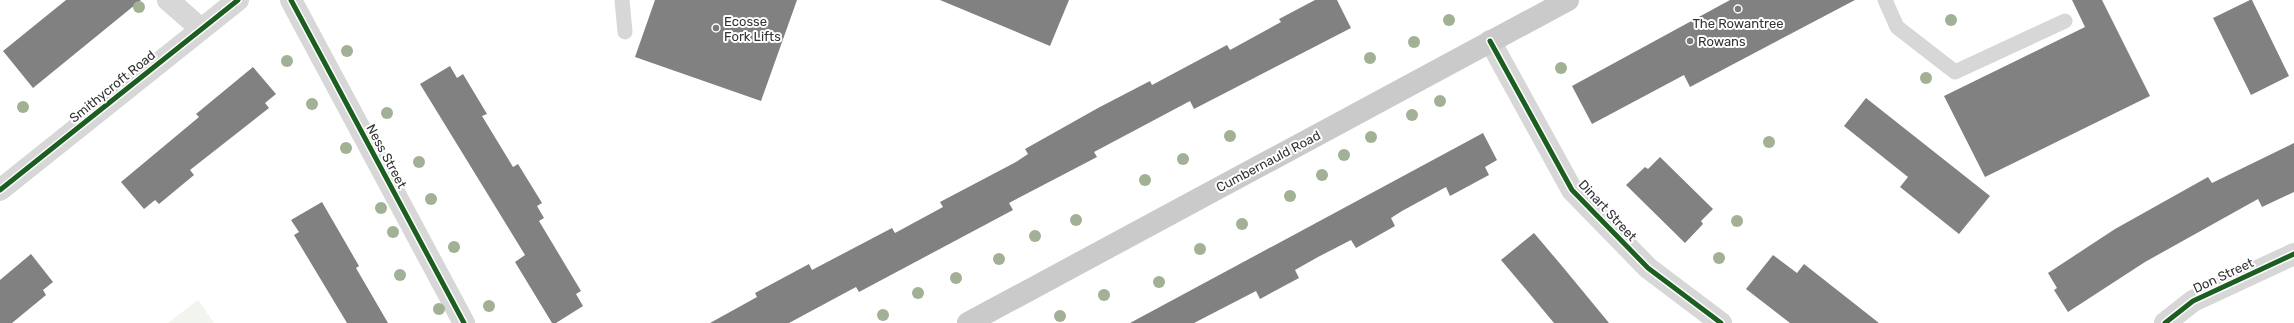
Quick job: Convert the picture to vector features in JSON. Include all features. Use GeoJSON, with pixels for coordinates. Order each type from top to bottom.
{"type":"FeatureCollection","features":[{"type":"Feature","properties":{"kind":"main road","name":"Cumbernauld Road"},"geometry":{"type":"LineString","coordinates":[[978,321],[1490,41],[1568,0]]}},
{"type":"Feature","properties":{"kind":"street"},"geometry":{"type":"LineString","coordinates":[[168,0],[201,29]]}},
{"type":"Feature","properties":{"kind":"street","name":"Smithycroft Road"},"geometry":{"type":"LineString","coordinates":[[0,190],[238,0]]}},
{"type":"Feature","properties":{"kind":"street","name":"Ness Street"},"geometry":{"type":"LineString","coordinates":[[290,0],[464,323]]}},
{"type":"Feature","properties":{"kind":"street","name":"Dinart Street"},"geometry":{"type":"LineString","coordinates":[[1490,41],[1572,190],[1648,268],[1721,323]]}},
{"type":"Feature","properties":{"kind":"street","name":"Don Street"},"geometry":{"type":"LineString","coordinates":[[2165,323],[2193,301],[2294,254]]}},
{"type":"Feature","properties":{"kind":"lane"},"geometry":{"type":"LineString","coordinates":[[622,0],[625,32]]}},
{"type":"Feature","properties":{"kind":"lane"},"geometry":{"type":"LineString","coordinates":[[1885,0],[1897,27],[1955,72],[2065,21]]}},
{"type":"Feature","properties":{"kind":"shaded area"},"geometry":{"type":"Polygon","coordinates":[[[198,300],[214,323],[168,323],[198,300]]]}},
{"type":"Feature","properties":{"kind":"building"},"geometry":{"type":"Polygon","coordinates":[[[66,0],[141,0],[33,88],[3,51],[66,0]]]}},
{"type":"Feature","properties":{"kind":"building","name":"Ecosse Fork Lifts"},"geometry":{"type":"Polygon","coordinates":[[[655,0],[797,0],[761,101],[635,57],[655,0]]]}},
{"type":"Feature","properties":{"kind":"building"},"geometry":{"type":"Polygon","coordinates":[[[940,0],[1069,0],[1050,46],[940,0]]]}},
{"type":"Feature","properties":{"kind":"building"},"geometry":{"type":"Polygon","coordinates":[[[1315,0],[1337,0],[1351,28],[1194,109],[1190,101],[1094,152],[1097,157],[1009,203],[1013,210],[859,292],[856,287],[789,323],[710,323],[757,297],[755,293],[809,264],[812,270],[892,228],[895,233],[943,207],[940,202],[1016,162],[1028,154],[1025,149],[1098,108],[1150,81],[1152,85],[1227,45],[1230,50],[1281,22],[1279,19],[1315,0]]]}},
{"type":"Feature","properties":{"kind":"building"},"geometry":{"type":"Polygon","coordinates":[[[1730,0],[1855,0],[1690,87],[1684,75],[1592,124],[1572,86],[1730,0]]]}},
{"type":"Feature","properties":{"kind":"building"},"geometry":{"type":"Polygon","coordinates":[[[2072,0],[2102,0],[2150,96],[1985,177],[1944,96],[2085,27],[2072,0]]]}},
{"type":"Feature","properties":{"kind":"building"},"geometry":{"type":"Polygon","coordinates":[[[2252,0],[2289,76],[2251,95],[2213,18],[2252,0]]]}},
{"type":"Feature","properties":{"kind":"building"},"geometry":{"type":"Polygon","coordinates":[[[450,66],[457,78],[463,74],[487,114],[482,116],[513,167],[518,164],[542,203],[537,206],[544,218],[539,221],[581,291],[576,294],[583,306],[556,323],[552,323],[515,262],[525,255],[420,84],[450,66]]]}},
{"type":"Feature","properties":{"kind":"building"},"geometry":{"type":"Polygon","coordinates":[[[253,67],[276,94],[265,103],[269,108],[190,170],[194,175],[159,204],[155,200],[144,209],[121,182],[199,117],[196,114],[253,67]]]}},
{"type":"Feature","properties":{"kind":"building"},"geometry":{"type":"Polygon","coordinates":[[[1866,98],[1990,196],[1959,234],[1900,187],[1908,177],[1844,126],[1866,98]]]}},
{"type":"Feature","properties":{"kind":"building"},"geometry":{"type":"Polygon","coordinates":[[[1483,133],[1497,160],[1485,167],[1489,175],[1450,196],[1446,187],[1402,211],[1391,218],[1395,226],[1356,248],[1351,240],[1295,270],[1299,278],[1260,299],[1256,291],[1194,323],[1130,323],[1483,133]]]}},
{"type":"Feature","properties":{"kind":"building"},"geometry":{"type":"Polygon","coordinates":[[[2294,143],[2294,192],[2262,207],[2258,199],[2145,262],[2068,312],[2054,290],[2057,288],[2048,273],[2115,229],[2208,177],[2212,183],[2294,143]]]}},
{"type":"Feature","properties":{"kind":"building"},"geometry":{"type":"Polygon","coordinates":[[[1660,157],[1713,209],[1701,221],[1703,224],[1685,243],[1626,185],[1645,167],[1648,169],[1660,157]]]}},
{"type":"Feature","properties":{"kind":"building"},"geometry":{"type":"Polygon","coordinates":[[[322,202],[359,266],[356,268],[388,323],[347,323],[294,235],[299,232],[291,220],[322,202]]]}},
{"type":"Feature","properties":{"kind":"building"},"geometry":{"type":"Polygon","coordinates":[[[1534,233],[1609,323],[1554,323],[1501,260],[1534,233]]]}},
{"type":"Feature","properties":{"kind":"building"},"geometry":{"type":"Polygon","coordinates":[[[31,254],[53,282],[43,290],[46,295],[12,323],[0,323],[0,280],[31,254]]]}},
{"type":"Feature","properties":{"kind":"building"},"geometry":{"type":"Polygon","coordinates":[[[1773,255],[1797,273],[1804,264],[1879,323],[1790,323],[1746,289],[1773,255]]]}},
{"type":"Feature","properties":{"kind":"cycle path"},"geometry":{"type":"LineString","coordinates":[[0,190],[238,0]]}},
{"type":"Feature","properties":{"kind":"cycle path"},"geometry":{"type":"LineString","coordinates":[[291,0],[464,323]]}},
{"type":"Feature","properties":{"kind":"cycle path"},"geometry":{"type":"LineString","coordinates":[[1490,41],[1572,190],[1648,268],[1721,323]]}},
{"type":"Feature","properties":{"kind":"cycle path"},"geometry":{"type":"LineString","coordinates":[[2165,323],[2193,301],[2294,254]]}},
{"type":"Feature","properties":{"kind":"place","name":"The Rowantree"},"geometry":{"type":"Point","coordinates":[1738,9]}},
{"type":"Feature","properties":{"kind":"place","name":"Ecosse Fork Lifts"},"geometry":{"type":"Point","coordinates":[716,28]}},
{"type":"Feature","properties":{"kind":"place","name":"Rowans"},"geometry":{"type":"Point","coordinates":[1690,41]}}]}
